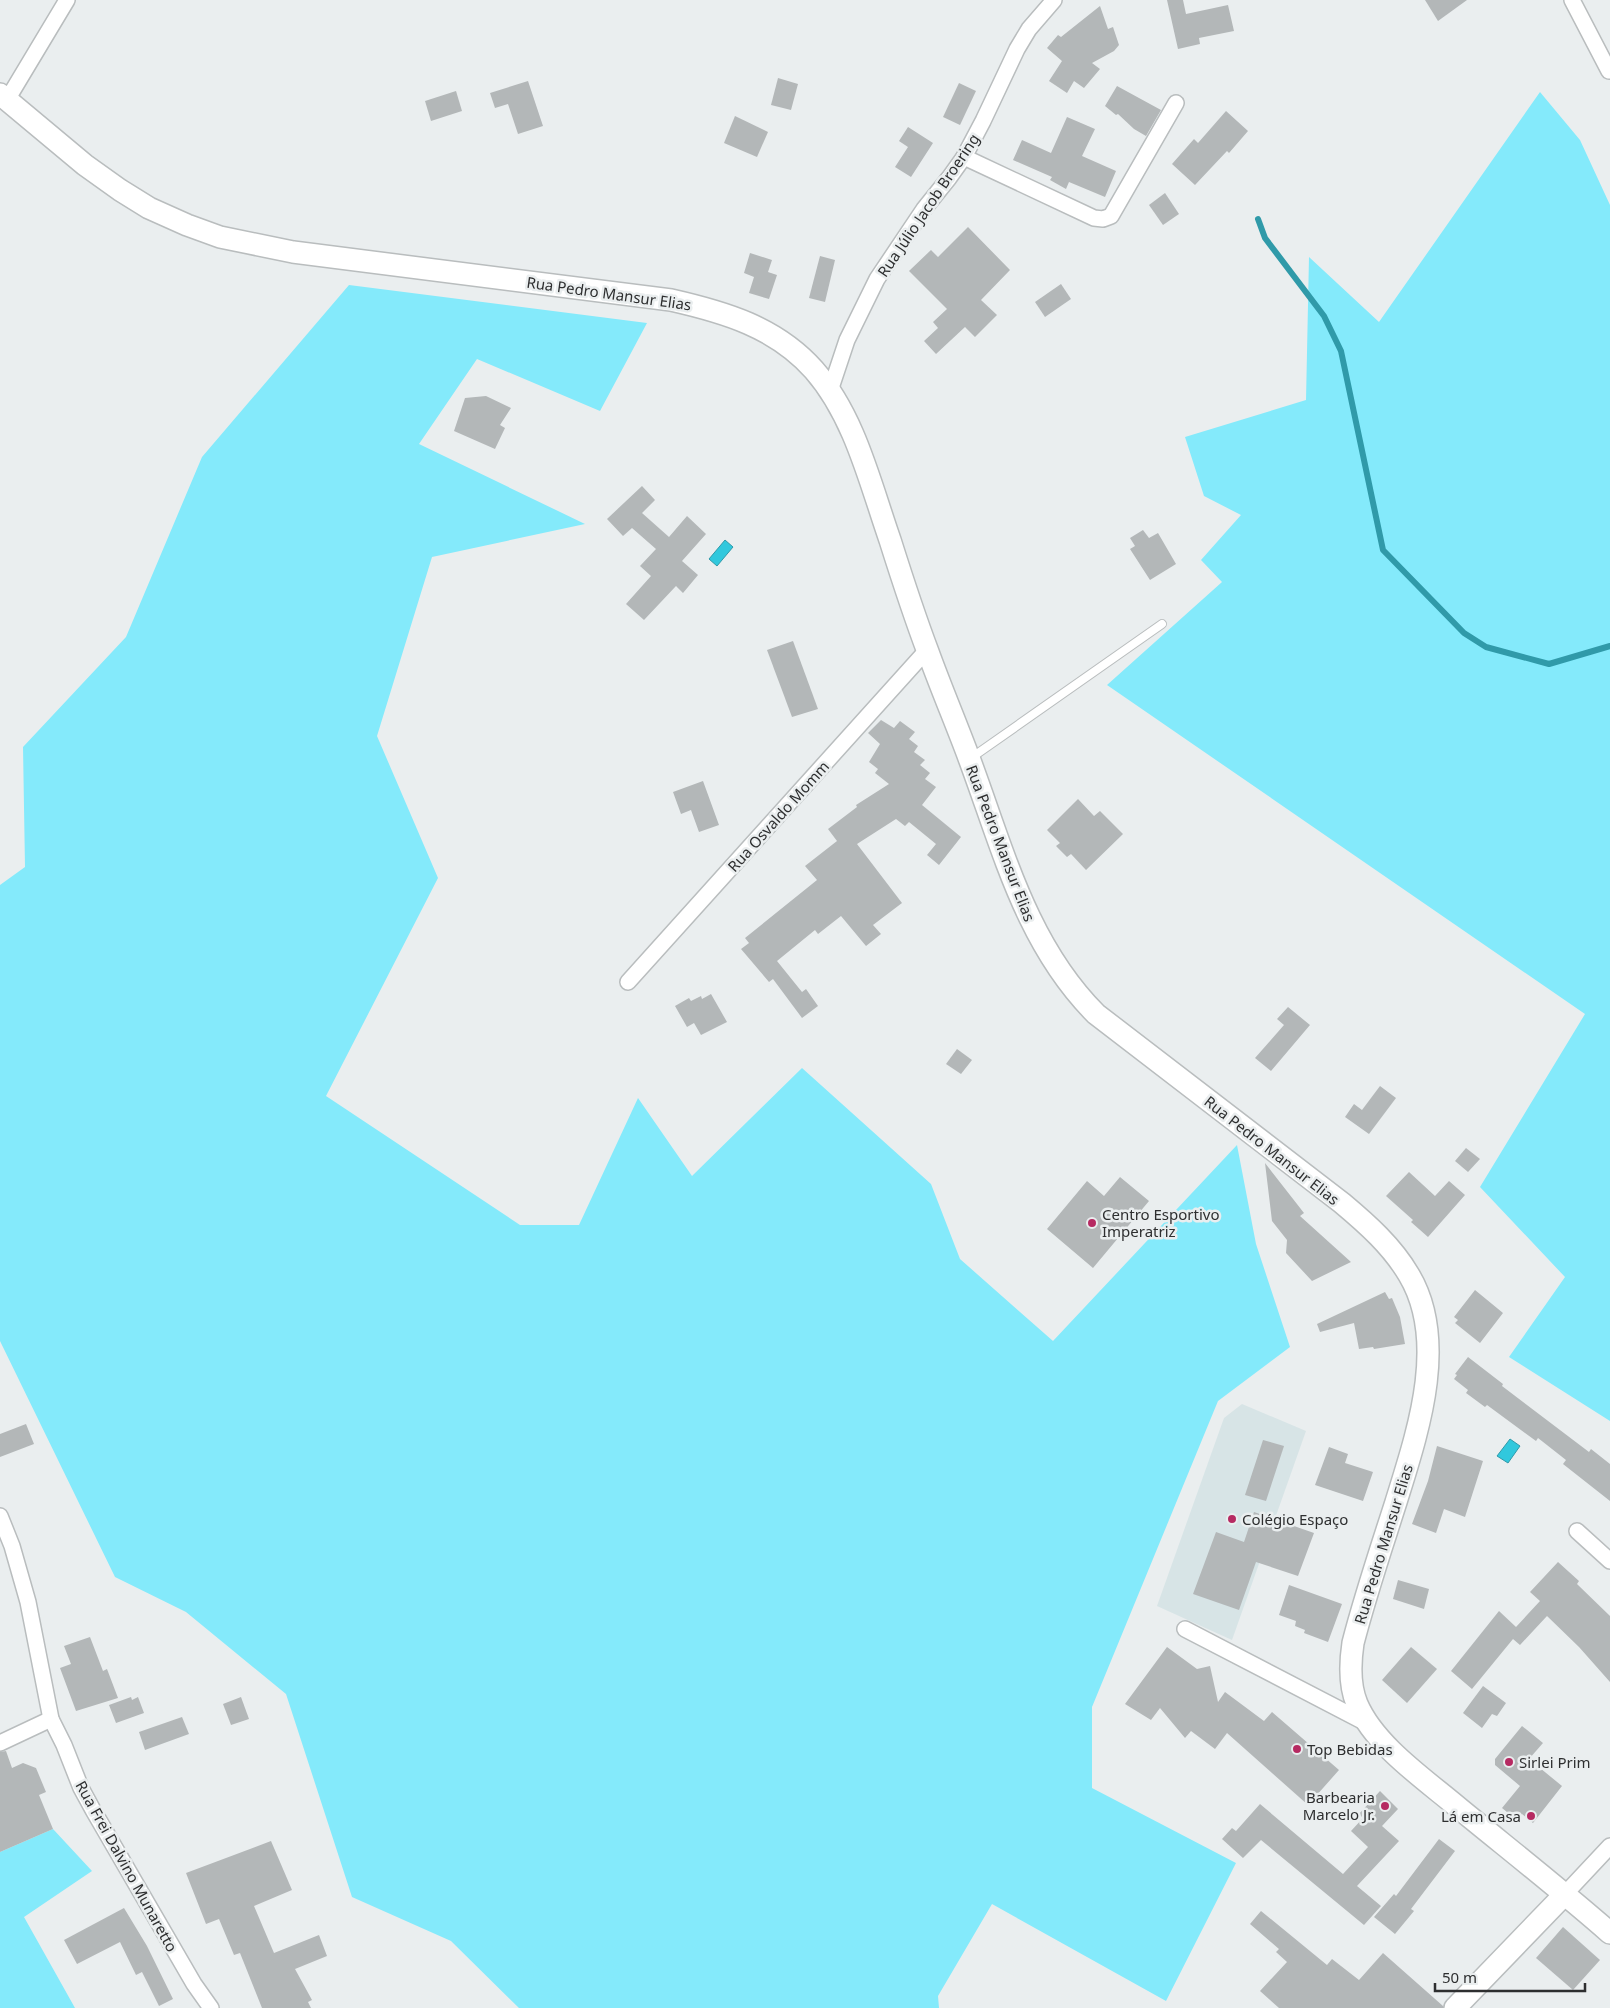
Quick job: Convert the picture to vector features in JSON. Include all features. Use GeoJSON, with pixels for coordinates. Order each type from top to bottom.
{"type":"FeatureCollection","features":[{"type":"Feature","properties":{"kind":"main road","name":"Rua Pedro Mansur Elias"},"geometry":{"type":"LineString","coordinates":[[3,97],[85,165],[120,190],[149,208],[220,237],[293,252],[641,296],[700,307],[754,325],[774,336],[793,350],[813,369],[830,390],[857,444],[927,650],[969,759],[1016,891],[1050,957],[1079,997],[1096,1014],[1372,1229],[1409,1275],[1419,1297],[1425,1319],[1426,1344],[1426,1371],[1422,1406],[1413,1445],[1356,1629],[1351,1660],[1353,1692],[1357,1704],[1369,1725],[1404,1762],[1610,1933]]}},
{"type":"Feature","properties":{"kind":"main road"},"geometry":{"type":"LineString","coordinates":[[1455,2008],[1565,1894]]}},
{"type":"Feature","properties":{"kind":"street"},"geometry":{"type":"LineString","coordinates":[[3,97],[67,0]]}},
{"type":"Feature","properties":{"kind":"street","name":"Rua Júlio Jacob Broering"},"geometry":{"type":"LineString","coordinates":[[830,390],[847,340],[877,279],[924,209],[950,178],[964,157],[1029,28],[1054,0]]}},
{"type":"Feature","properties":{"kind":"street"},"geometry":{"type":"LineString","coordinates":[[1572,0],[1609,71]]}},
{"type":"Feature","properties":{"kind":"street"},"geometry":{"type":"LineString","coordinates":[[964,157],[1094,218],[1103,219],[1111,216],[1176,103]]}},
{"type":"Feature","properties":{"kind":"street","name":"Rua Osvaldo Momm"},"geometry":{"type":"LineString","coordinates":[[628,982],[927,650]]}},
{"type":"Feature","properties":{"kind":"street","name":"Rua Frei Dalvino Munaretto"},"geometry":{"type":"LineString","coordinates":[[0,1516],[12,1546],[28,1602],[52,1719],[81,1788],[194,1984],[211,2008]]}},
{"type":"Feature","properties":{"kind":"street"},"geometry":{"type":"LineString","coordinates":[[1577,1531],[1610,1561]]}},
{"type":"Feature","properties":{"kind":"street"},"geometry":{"type":"LineString","coordinates":[[1185,1628],[1369,1725]]}},
{"type":"Feature","properties":{"kind":"street"},"geometry":{"type":"LineString","coordinates":[[0,1743],[52,1719]]}},
{"type":"Feature","properties":{"kind":"street"},"geometry":{"type":"LineString","coordinates":[[1565,1894],[1610,1846]]}},
{"type":"Feature","properties":{"kind":"lane"},"geometry":{"type":"LineString","coordinates":[[969,759],[1162,624]]}},
{"type":"Feature","properties":{"kind":"shaded area"},"geometry":{"type":"Polygon","coordinates":[[[1540,92],[1580,140],[1610,205],[1610,1421],[1509,1357],[1565,1277],[1480,1187],[1585,1014],[1107,685],[1222,582],[1201,560],[1241,515],[1204,496],[1185,437],[1306,400],[1309,257],[1379,322],[1540,92]]]}},
{"type":"Feature","properties":{"kind":"shaded area"},"geometry":{"type":"Polygon","coordinates":[[[349,285],[647,323],[600,411],[477,359],[419,444],[585,524],[432,557],[377,736],[438,878],[326,1096],[520,1225],[579,1225],[638,1098],[692,1176],[802,1068],[931,1184],[960,1259],[1053,1341],[1237,1145],[1256,1244],[1290,1347],[1218,1401],[1092,1707],[1092,1788],[1236,1863],[1166,2001],[992,1904],[938,1996],[939,2008],[519,2008],[451,1941],[352,1897],[286,1694],[186,1612],[115,1577],[0,1341],[0,885],[25,867],[23,747],[126,637],[202,457],[349,285]]]}},
{"type":"Feature","properties":{"kind":"shaded area"},"geometry":{"type":"Polygon","coordinates":[[[725,540],[733,547],[717,566],[709,559],[725,540]]]}},
{"type":"Feature","properties":{"kind":"shaded area","name":"Colégio Espaço"},"geometry":{"type":"Polygon","coordinates":[[[1242,1404],[1306,1431],[1232,1640],[1157,1606],[1224,1418],[1242,1404]]]}},
{"type":"Feature","properties":{"kind":"shaded area"},"geometry":{"type":"Polygon","coordinates":[[[1510,1439],[1520,1446],[1508,1463],[1497,1456],[1510,1439]]]}},
{"type":"Feature","properties":{"kind":"shaded area"},"geometry":{"type":"Polygon","coordinates":[[[53,1829],[92,1871],[24,1917],[75,2008],[0,2008],[0,1852],[53,1829]]]}},
{"type":"Feature","properties":{"kind":"building"},"geometry":{"type":"Polygon","coordinates":[[[1167,0],[1183,0],[1186,14],[1228,5],[1234,31],[1199,38],[1200,44],[1178,49],[1167,0]]]}},
{"type":"Feature","properties":{"kind":"building"},"geometry":{"type":"Polygon","coordinates":[[[1425,0],[1467,0],[1438,21],[1425,0]]]}},
{"type":"Feature","properties":{"kind":"building"},"geometry":{"type":"Polygon","coordinates":[[[1100,6],[1108,29],[1113,27],[1119,45],[1114,51],[1092,63],[1100,69],[1084,88],[1074,81],[1067,93],[1049,81],[1062,61],[1047,48],[1058,35],[1061,37],[1100,6]]]}},
{"type":"Feature","properties":{"kind":"building"},"geometry":{"type":"Polygon","coordinates":[[[778,78],[798,84],[791,110],[771,105],[778,78]]]}},
{"type":"Feature","properties":{"kind":"building"},"geometry":{"type":"Polygon","coordinates":[[[528,81],[543,126],[518,134],[508,104],[495,108],[490,93],[528,81]]]}},
{"type":"Feature","properties":{"kind":"building"},"geometry":{"type":"Polygon","coordinates":[[[959,83],[976,91],[960,125],[943,117],[959,83]]]}},
{"type":"Feature","properties":{"kind":"building"},"geometry":{"type":"Polygon","coordinates":[[[1117,86],[1161,110],[1146,136],[1105,106],[1117,86]]]}},
{"type":"Feature","properties":{"kind":"building"},"geometry":{"type":"Polygon","coordinates":[[[456,91],[462,111],[431,121],[425,101],[456,91]]]}},
{"type":"Feature","properties":{"kind":"building"},"geometry":{"type":"Polygon","coordinates":[[[1226,111],[1248,131],[1229,153],[1227,151],[1195,185],[1172,164],[1194,139],[1198,143],[1226,111]]]}},
{"type":"Feature","properties":{"kind":"building"},"geometry":{"type":"Polygon","coordinates":[[[735,116],[768,132],[757,157],[724,143],[735,116]]]}},
{"type":"Feature","properties":{"kind":"building"},"geometry":{"type":"Polygon","coordinates":[[[1067,117],[1095,129],[1082,156],[1116,171],[1105,197],[1069,182],[1066,189],[1050,180],[1052,177],[1013,160],[1022,140],[1051,153],[1067,117]]]}},
{"type":"Feature","properties":{"kind":"building"},"geometry":{"type":"Polygon","coordinates":[[[908,127],[933,143],[911,177],[895,167],[908,147],[899,141],[908,127]]]}},
{"type":"Feature","properties":{"kind":"building"},"geometry":{"type":"Polygon","coordinates":[[[1165,193],[1179,214],[1163,225],[1149,205],[1165,193]]]}},
{"type":"Feature","properties":{"kind":"building"},"geometry":{"type":"Polygon","coordinates":[[[968,227],[1010,270],[981,300],[997,315],[975,337],[965,327],[936,354],[924,341],[938,328],[933,322],[947,309],[909,271],[931,250],[938,257],[968,227]]]}},
{"type":"Feature","properties":{"kind":"building"},"geometry":{"type":"Polygon","coordinates":[[[750,253],[772,260],[768,272],[777,275],[769,299],[749,293],[754,277],[744,273],[750,253]]]}},
{"type":"Feature","properties":{"kind":"building"},"geometry":{"type":"Polygon","coordinates":[[[820,256],[835,260],[825,302],[809,298],[820,256]]]}},
{"type":"Feature","properties":{"kind":"building"},"geometry":{"type":"Polygon","coordinates":[[[1061,284],[1071,299],[1045,317],[1035,302],[1061,284]]]}},
{"type":"Feature","properties":{"kind":"building"},"geometry":{"type":"Polygon","coordinates":[[[486,396],[511,408],[500,425],[505,428],[495,449],[454,431],[465,398],[486,396]]]}},
{"type":"Feature","properties":{"kind":"building"},"geometry":{"type":"Polygon","coordinates":[[[642,486],[655,500],[642,513],[669,537],[687,516],[706,534],[682,561],[698,575],[683,593],[676,586],[644,620],[626,604],[651,576],[640,566],[656,549],[632,528],[623,536],[607,519],[642,486]]]}},
{"type":"Feature","properties":{"kind":"building"},"geometry":{"type":"Polygon","coordinates":[[[1143,530],[1149,538],[1158,533],[1176,564],[1150,580],[1130,549],[1135,546],[1130,538],[1143,530]]]}},
{"type":"Feature","properties":{"kind":"building"},"geometry":{"type":"Polygon","coordinates":[[[793,641],[818,709],[792,717],[767,650],[793,641]]]}},
{"type":"Feature","properties":{"kind":"building"},"geometry":{"type":"Polygon","coordinates":[[[881,720],[894,728],[900,721],[915,732],[909,739],[918,746],[914,752],[925,760],[920,765],[930,773],[925,779],[936,787],[922,805],[961,837],[939,865],[927,855],[936,844],[909,822],[905,826],[896,819],[857,844],[902,903],[873,925],[881,934],[866,946],[841,916],[818,934],[815,930],[777,961],[802,992],[806,989],[818,1006],[802,1018],[773,979],[769,982],[741,949],[749,943],[745,938],[817,880],[805,866],[837,841],[828,829],[857,807],[856,805],[889,784],[875,773],[878,769],[869,762],[880,744],[868,733],[881,720]]]}},
{"type":"Feature","properties":{"kind":"building"},"geometry":{"type":"Polygon","coordinates":[[[703,781],[719,825],[699,832],[691,810],[681,814],[673,792],[703,781]]]}},
{"type":"Feature","properties":{"kind":"building"},"geometry":{"type":"Polygon","coordinates":[[[1078,799],[1094,816],[1100,811],[1123,834],[1086,870],[1071,854],[1067,857],[1056,846],[1060,843],[1047,830],[1078,799]]]}},
{"type":"Feature","properties":{"kind":"building"},"geometry":{"type":"Polygon","coordinates":[[[711,994],[727,1022],[701,1035],[694,1023],[687,1027],[675,1006],[689,998],[691,1001],[701,996],[702,999],[711,994]]]}},
{"type":"Feature","properties":{"kind":"building"},"geometry":{"type":"Polygon","coordinates":[[[1288,1007],[1310,1025],[1271,1071],[1255,1058],[1284,1025],[1277,1019],[1288,1007]]]}},
{"type":"Feature","properties":{"kind":"building"},"geometry":{"type":"Polygon","coordinates":[[[957,1049],[972,1060],[961,1074],[946,1064],[957,1049]]]}},
{"type":"Feature","properties":{"kind":"building"},"geometry":{"type":"Polygon","coordinates":[[[1380,1086],[1396,1098],[1369,1134],[1345,1117],[1354,1104],[1362,1110],[1380,1086]]]}},
{"type":"Feature","properties":{"kind":"building"},"geometry":{"type":"Polygon","coordinates":[[[1466,1148],[1480,1159],[1468,1172],[1455,1161],[1466,1148]]]}},
{"type":"Feature","properties":{"kind":"building"},"geometry":{"type":"Polygon","coordinates":[[[1265,1163],[1304,1213],[1300,1216],[1351,1262],[1312,1281],[1286,1253],[1287,1240],[1272,1221],[1265,1163]]]}},
{"type":"Feature","properties":{"kind":"building"},"geometry":{"type":"Polygon","coordinates":[[[1409,1172],[1435,1196],[1449,1181],[1465,1195],[1428,1237],[1411,1222],[1413,1220],[1386,1196],[1409,1172]]]}},
{"type":"Feature","properties":{"kind":"building"},"geometry":{"type":"Polygon","coordinates":[[[1120,1177],[1149,1201],[1093,1268],[1047,1229],[1087,1181],[1104,1196],[1120,1177]]]}},
{"type":"Feature","properties":{"kind":"building"},"geometry":{"type":"Polygon","coordinates":[[[1475,1290],[1503,1313],[1480,1343],[1455,1323],[1458,1320],[1454,1317],[1475,1290]]]}},
{"type":"Feature","properties":{"kind":"building"},"geometry":{"type":"Polygon","coordinates":[[[1385,1292],[1389,1299],[1392,1298],[1400,1317],[1405,1344],[1374,1349],[1373,1347],[1359,1349],[1354,1323],[1320,1332],[1317,1324],[1385,1292]]]}},
{"type":"Feature","properties":{"kind":"building"},"geometry":{"type":"Polygon","coordinates":[[[1468,1357],[1503,1384],[1502,1386],[1589,1452],[1591,1449],[1610,1464],[1610,1501],[1563,1464],[1566,1460],[1538,1438],[1536,1441],[1487,1405],[1485,1407],[1466,1393],[1468,1390],[1454,1379],[1457,1375],[1455,1374],[1468,1357]]]}},
{"type":"Feature","properties":{"kind":"building"},"geometry":{"type":"Polygon","coordinates":[[[26,1424],[34,1444],[0,1457],[0,1434],[26,1424]]]}},
{"type":"Feature","properties":{"kind":"building"},"geometry":{"type":"Polygon","coordinates":[[[1263,1440],[1284,1446],[1266,1501],[1245,1495],[1263,1440]]]}},
{"type":"Feature","properties":{"kind":"building"},"geometry":{"type":"Polygon","coordinates":[[[1437,1446],[1483,1461],[1465,1517],[1444,1509],[1436,1533],[1412,1524],[1428,1481],[1437,1446]]]}},
{"type":"Feature","properties":{"kind":"building"},"geometry":{"type":"Polygon","coordinates":[[[1329,1447],[1348,1454],[1345,1463],[1373,1472],[1363,1501],[1315,1485],[1329,1447]]]}},
{"type":"Feature","properties":{"kind":"building"},"geometry":{"type":"Polygon","coordinates":[[[1254,1512],[1314,1533],[1298,1576],[1256,1562],[1239,1610],[1193,1594],[1216,1532],[1244,1542],[1254,1512]]]}},
{"type":"Feature","properties":{"kind":"building"},"geometry":{"type":"Polygon","coordinates":[[[1558,1562],[1579,1581],[1577,1584],[1610,1616],[1610,1682],[1579,1647],[1547,1616],[1520,1645],[1513,1639],[1472,1689],[1451,1671],[1499,1611],[1516,1627],[1540,1601],[1530,1592],[1558,1562]]]}},
{"type":"Feature","properties":{"kind":"building"},"geometry":{"type":"Polygon","coordinates":[[[1398,1580],[1429,1589],[1424,1609],[1393,1599],[1398,1580]]]}},
{"type":"Feature","properties":{"kind":"building"},"geometry":{"type":"Polygon","coordinates":[[[1289,1585],[1342,1604],[1328,1642],[1304,1633],[1305,1630],[1295,1626],[1296,1621],[1279,1615],[1289,1585]]]}},
{"type":"Feature","properties":{"kind":"building"},"geometry":{"type":"Polygon","coordinates":[[[90,1637],[103,1671],[107,1669],[118,1698],[76,1711],[60,1668],[71,1664],[64,1646],[90,1637]]]}},
{"type":"Feature","properties":{"kind":"building"},"geometry":{"type":"Polygon","coordinates":[[[1167,1647],[1197,1669],[1210,1666],[1218,1702],[1225,1692],[1264,1721],[1272,1712],[1339,1770],[1308,1805],[1227,1733],[1215,1749],[1191,1731],[1185,1738],[1160,1708],[1151,1720],[1125,1704],[1167,1647]]]}},
{"type":"Feature","properties":{"kind":"building"},"geometry":{"type":"Polygon","coordinates":[[[1411,1647],[1437,1669],[1407,1703],[1382,1680],[1411,1647]]]}},
{"type":"Feature","properties":{"kind":"building"},"geometry":{"type":"Polygon","coordinates":[[[1483,1686],[1506,1703],[1497,1716],[1492,1714],[1482,1728],[1463,1713],[1483,1686]]]}},
{"type":"Feature","properties":{"kind":"building"},"geometry":{"type":"Polygon","coordinates":[[[131,1697],[132,1700],[138,1697],[144,1713],[116,1723],[109,1705],[131,1697]]]}},
{"type":"Feature","properties":{"kind":"building"},"geometry":{"type":"Polygon","coordinates":[[[241,1697],[249,1719],[231,1725],[223,1704],[241,1697]]]}},
{"type":"Feature","properties":{"kind":"building"},"geometry":{"type":"Polygon","coordinates":[[[182,1717],[189,1734],[145,1750],[139,1732],[182,1717]]]}},
{"type":"Feature","properties":{"kind":"building"},"geometry":{"type":"Polygon","coordinates":[[[1522,1726],[1543,1743],[1529,1759],[1562,1786],[1533,1823],[1522,1814],[1517,1820],[1502,1808],[1520,1786],[1495,1765],[1495,1759],[1522,1726]]]}},
{"type":"Feature","properties":{"kind":"building"},"geometry":{"type":"Polygon","coordinates":[[[6,1751],[12,1768],[23,1763],[36,1768],[46,1792],[39,1795],[53,1829],[0,1852],[0,1752],[6,1751]]]}},
{"type":"Feature","properties":{"kind":"building"},"geometry":{"type":"Polygon","coordinates":[[[1380,1791],[1398,1809],[1382,1826],[1399,1841],[1357,1886],[1381,1906],[1364,1925],[1261,1840],[1243,1858],[1222,1839],[1232,1828],[1236,1831],[1260,1804],[1343,1874],[1368,1847],[1351,1831],[1363,1818],[1359,1814],[1380,1791]]]}},
{"type":"Feature","properties":{"kind":"building"},"geometry":{"type":"Polygon","coordinates":[[[1439,1839],[1455,1851],[1411,1909],[1414,1911],[1395,1934],[1374,1917],[1394,1894],[1396,1896],[1439,1839]]]}},
{"type":"Feature","properties":{"kind":"building"},"geometry":{"type":"Polygon","coordinates":[[[271,1841],[292,1890],[254,1906],[274,1953],[319,1935],[327,1956],[295,1969],[312,2000],[308,2002],[311,2008],[262,2008],[240,1953],[234,1955],[219,1919],[206,1924],[186,1873],[271,1841]]]}},
{"type":"Feature","properties":{"kind":"building"},"geometry":{"type":"Polygon","coordinates":[[[124,1908],[147,1946],[173,1999],[159,2006],[142,1972],[136,1975],[120,1942],[77,1964],[64,1940],[124,1908]]]}},
{"type":"Feature","properties":{"kind":"building"},"geometry":{"type":"Polygon","coordinates":[[[1261,1911],[1327,1965],[1332,1959],[1359,1980],[1383,1953],[1443,2008],[1279,2008],[1260,1991],[1287,1962],[1276,1952],[1279,1949],[1250,1924],[1261,1911]]]}},
{"type":"Feature","properties":{"kind":"building"},"geometry":{"type":"Polygon","coordinates":[[[1563,1927],[1600,1960],[1573,1990],[1536,1958],[1563,1927]]]}},
{"type":"Feature","properties":{"kind":"waterway"},"geometry":{"type":"LineString","coordinates":[[1258,219],[1265,238],[1324,316],[1341,351],[1383,550],[1464,633],[1486,647],[1549,664],[1610,646]]}},
{"type":"Feature","properties":{"kind":"place","name":"Centro Esportivo Imperatriz"},"geometry":{"type":"Point","coordinates":[1092,1223]}},
{"type":"Feature","properties":{"kind":"place","name":"Colégio Espaço"},"geometry":{"type":"Point","coordinates":[1232,1519]}},
{"type":"Feature","properties":{"kind":"place","name":"Top Bebidas"},"geometry":{"type":"Point","coordinates":[1297,1749]}},
{"type":"Feature","properties":{"kind":"place","name":"Sirlei Prim"},"geometry":{"type":"Point","coordinates":[1509,1762]}},
{"type":"Feature","properties":{"kind":"place","name":"Barbearia Marcelo Jr."},"geometry":{"type":"Point","coordinates":[1385,1806]}},
{"type":"Feature","properties":{"kind":"place","name":"Lá em Casa"},"geometry":{"type":"Point","coordinates":[1531,1816]}}]}
